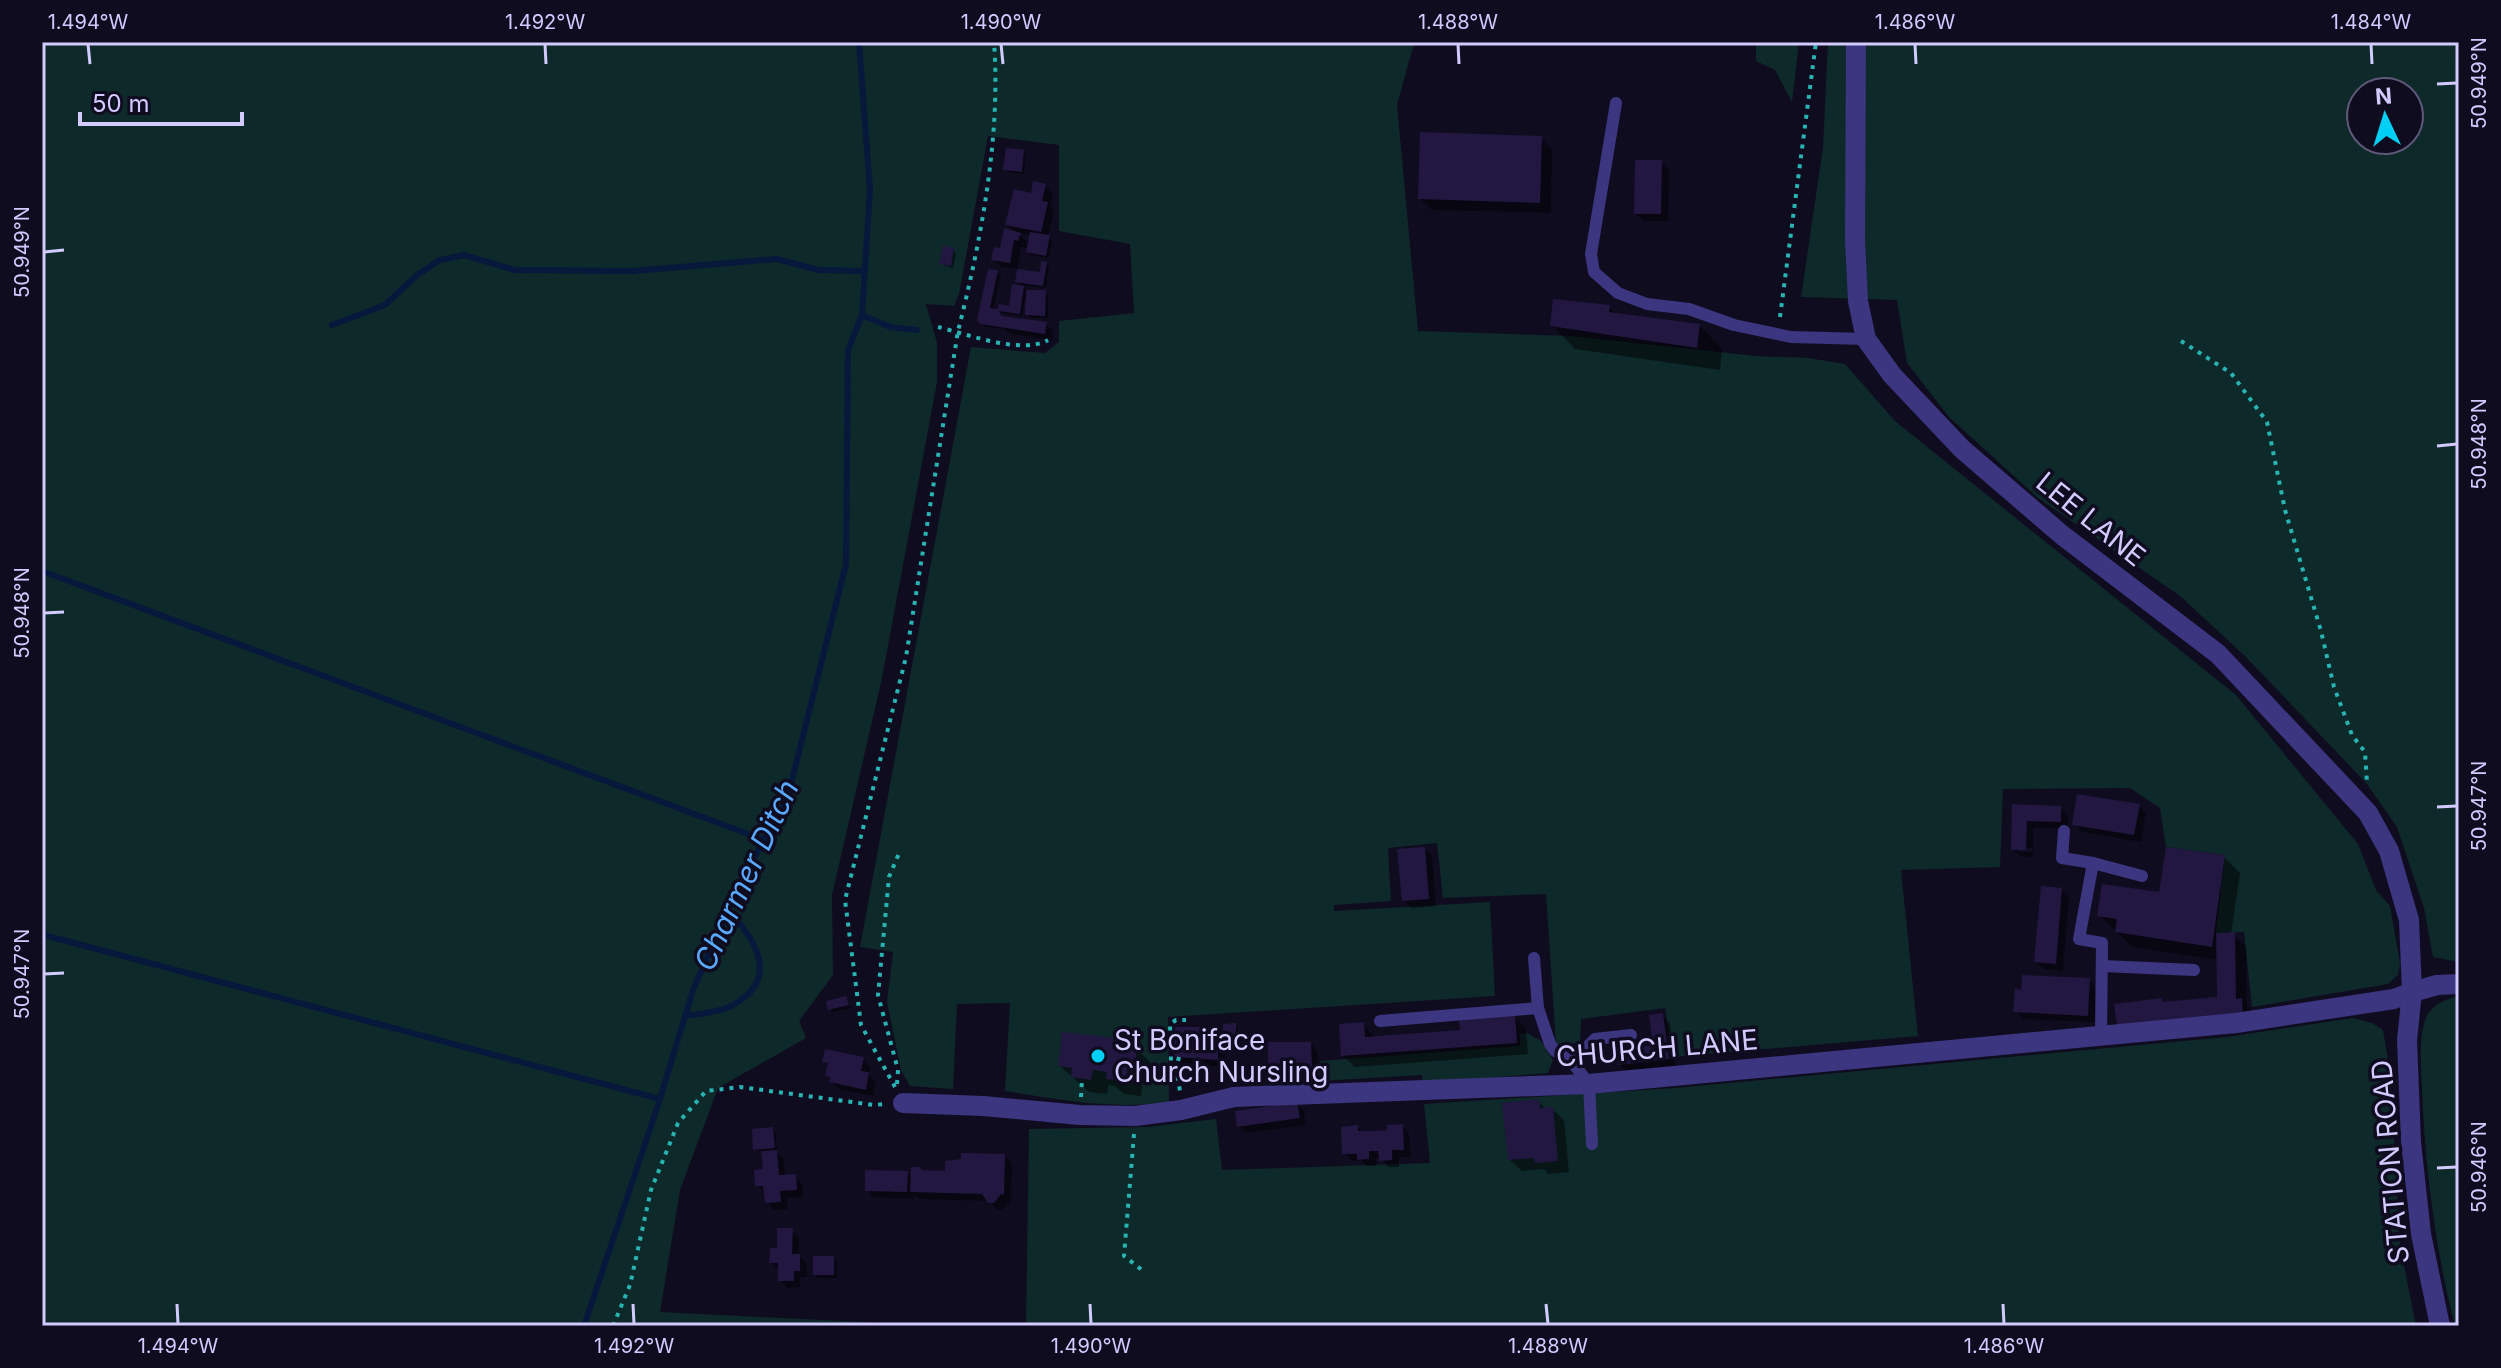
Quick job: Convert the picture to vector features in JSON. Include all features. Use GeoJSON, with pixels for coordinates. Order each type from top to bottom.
{"type":"FeatureCollection","features":[{"type":"Feature","properties":{"kind":"street","name":"LEE LANE"},"geometry":{"type":"LineString","coordinates":[[1856,42],[1855,240],[1858,301],[1866,339],[1892,375],[1962,449],[2062,535],[2218,654],[2368,813],[2389,851],[2409,920],[2412,992]]}},
{"type":"Feature","properties":{"kind":"street","name":"CHURCH LANE"},"geometry":{"type":"LineString","coordinates":[[903,1103],[1135,1116],[1181,1110],[1234,1097],[1589,1084],[2236,1023],[2394,999],[2437,985],[2459,984]]}},
{"type":"Feature","properties":{"kind":"street","name":"STATION ROAD"},"geometry":{"type":"LineString","coordinates":[[2412,992],[2407,1040],[2411,1142],[2421,1234],[2440,1326]]}},
{"type":"Feature","properties":{"kind":"lane"},"geometry":{"type":"LineString","coordinates":[[1616,103],[1591,254],[1594,272],[1618,293],[1647,304],[1689,309],[1734,325],[1791,337],[1866,339]]}},
{"type":"Feature","properties":{"kind":"lane"},"geometry":{"type":"LineString","coordinates":[[2064,831],[2062,858],[2142,876]]}},
{"type":"Feature","properties":{"kind":"lane"},"geometry":{"type":"LineString","coordinates":[[2093,863],[2079,939],[2102,943],[2101,1037]]}},
{"type":"Feature","properties":{"kind":"lane"},"geometry":{"type":"LineString","coordinates":[[1534,958],[1538,1008],[1550,1044],[1572,1062],[1589,1084],[1592,1144]]}},
{"type":"Feature","properties":{"kind":"lane"},"geometry":{"type":"LineString","coordinates":[[2102,966],[2194,970]]}},
{"type":"Feature","properties":{"kind":"lane"},"geometry":{"type":"LineString","coordinates":[[1380,1021],[1538,1008]]}},
{"type":"Feature","properties":{"kind":"lane"},"geometry":{"type":"LineString","coordinates":[[1572,1062],[1595,1039],[1631,1035]]}},
{"type":"Feature","properties":{"kind":"path"},"geometry":{"type":"LineString","coordinates":[[900,851],[889,877],[878,995],[898,1070],[897,1090],[861,1025],[845,900],[906,657],[958,331],[993,151],[994,42]]}},
{"type":"Feature","properties":{"kind":"path"},"geometry":{"type":"LineString","coordinates":[[1777,334],[1816,42]]}},
{"type":"Feature","properties":{"kind":"path"},"geometry":{"type":"LineString","coordinates":[[938,327],[1010,344],[1039,345],[1048,340]]}},
{"type":"Feature","properties":{"kind":"path"},"geometry":{"type":"LineString","coordinates":[[2181,341],[2231,373],[2267,422],[2285,510],[2321,631],[2334,687],[2352,735],[2365,752],[2368,813]]}},
{"type":"Feature","properties":{"kind":"path"},"geometry":{"type":"LineString","coordinates":[[1181,1110],[1180,1080],[1171,1061],[1170,1024],[1176,1020],[1186,1020]]}},
{"type":"Feature","properties":{"kind":"path"},"geometry":{"type":"LineString","coordinates":[[1176,1069],[1179,1057]]}},
{"type":"Feature","properties":{"kind":"path"},"geometry":{"type":"LineString","coordinates":[[613,1326],[630,1285],[651,1190],[678,1123],[706,1091],[740,1087],[874,1105],[903,1103]]}},
{"type":"Feature","properties":{"kind":"path"},"geometry":{"type":"LineString","coordinates":[[1135,1116],[1124,1256],[1142,1270]]}},
{"type":"Feature","properties":{"kind":"green space"},"geometry":{"type":"Polygon","coordinates":[[[42,42],[1417,42],[1397,105],[1418,331],[1571,336],[1845,364],[1895,421],[2236,695],[2358,844],[2376,890],[2390,906],[2400,963],[2398,975],[2388,984],[2252,1007],[2244,932],[2216,933],[2225,855],[2166,847],[2160,808],[2130,788],[2003,789],[2000,867],[1901,870],[1918,1036],[1673,1057],[1665,1008],[1581,1019],[1580,1043],[1556,1044],[1546,894],[1443,898],[1437,843],[1388,848],[1391,901],[1334,905],[1334,911],[1490,902],[1495,996],[1168,1017],[1169,1102],[1127,1105],[1087,1103],[1005,1091],[1010,1003],[957,1004],[953,1089],[910,1086],[901,1070],[887,1002],[893,952],[860,947],[971,347],[1045,353],[1059,342],[1059,321],[1134,313],[1130,244],[1059,231],[1059,145],[988,136],[959,294],[954,306],[926,304],[937,343],[937,382],[882,678],[832,895],[833,975],[799,1021],[806,1038],[718,1088],[680,1190],[660,1312],[942,1326],[42,1326],[42,42]]]}},
{"type":"Feature","properties":{"kind":"green space"},"geometry":{"type":"Polygon","coordinates":[[[1756,42],[1799,42],[1792,102],[1775,70],[1756,61],[1756,42]]]}},
{"type":"Feature","properties":{"kind":"green space"},"geometry":{"type":"Polygon","coordinates":[[[1828,42],[2455,42],[2459,148],[2459,962],[2433,957],[2424,908],[2397,827],[2367,784],[2245,656],[2180,596],[2038,498],[1949,417],[1907,363],[1897,300],[1801,297],[1823,148],[1828,42]]]}},
{"type":"Feature","properties":{"kind":"green space"},"geometry":{"type":"Polygon","coordinates":[[[2459,996],[2459,1326],[2455,1326],[2428,1178],[2421,1050],[2428,1014],[2438,1004],[2459,996]]]}},
{"type":"Feature","properties":{"kind":"green space"},"geometry":{"type":"Polygon","coordinates":[[[2353,1018],[2372,1023],[2383,1030],[2390,1071],[2400,1245],[2416,1326],[1026,1326],[1029,1129],[1148,1127],[1216,1119],[1222,1170],[1430,1163],[1424,1104],[1675,1088],[2227,1037],[2353,1018]]]}},
{"type":"Feature","properties":{"kind":"green space"},"geometry":{"type":"Polygon","coordinates":[[[1527,1033],[1541,1041],[1553,1060],[1548,1073],[1423,1083],[1422,1075],[1319,1081],[1320,1061],[1520,1046],[1520,1034],[1527,1033]]]}},
{"type":"Feature","properties":{"kind":"building"},"geometry":{"type":"Polygon","coordinates":[[[1420,132],[1542,136],[1540,203],[1418,199],[1420,132]]]}},
{"type":"Feature","properties":{"kind":"building"},"geometry":{"type":"Polygon","coordinates":[[[1006,148],[1024,150],[1022,172],[1003,170],[1006,148]]]}},
{"type":"Feature","properties":{"kind":"building"},"geometry":{"type":"Polygon","coordinates":[[[1635,160],[1662,160],[1661,214],[1634,214],[1635,160]]]}},
{"type":"Feature","properties":{"kind":"building"},"geometry":{"type":"Polygon","coordinates":[[[1033,181],[1046,184],[1042,201],[1048,202],[1041,232],[1005,225],[1014,189],[1031,193],[1033,181]]]}},
{"type":"Feature","properties":{"kind":"building"},"geometry":{"type":"Polygon","coordinates":[[[1004,228],[1021,233],[1018,241],[1014,240],[1010,263],[991,260],[994,247],[1000,248],[1004,228]]]}},
{"type":"Feature","properties":{"kind":"building"},"geometry":{"type":"Polygon","coordinates":[[[1030,232],[1050,235],[1046,256],[1026,252],[1030,232]]]}},
{"type":"Feature","properties":{"kind":"building"},"geometry":{"type":"Polygon","coordinates":[[[943,246],[954,248],[951,266],[939,264],[943,246]]]}},
{"type":"Feature","properties":{"kind":"building"},"geometry":{"type":"Polygon","coordinates":[[[1041,261],[1047,262],[1043,286],[1015,282],[1017,269],[1040,272],[1041,261]]]}},
{"type":"Feature","properties":{"kind":"building"},"geometry":{"type":"Polygon","coordinates":[[[988,269],[998,270],[990,308],[998,309],[999,304],[1009,306],[1012,284],[1024,286],[1020,314],[999,311],[1002,316],[1047,322],[1045,334],[980,324],[977,320],[988,269]]]}},
{"type":"Feature","properties":{"kind":"building"},"geometry":{"type":"Polygon","coordinates":[[[1026,290],[1046,290],[1045,316],[1025,315],[1026,290]]]}},
{"type":"Feature","properties":{"kind":"building"},"geometry":{"type":"Polygon","coordinates":[[[1553,299],[1610,305],[1609,312],[1700,324],[1697,348],[1550,326],[1553,299]]]}},
{"type":"Feature","properties":{"kind":"building"},"geometry":{"type":"Polygon","coordinates":[[[2077,794],[2140,804],[2134,835],[2072,825],[2077,794]]]}},
{"type":"Feature","properties":{"kind":"building"},"geometry":{"type":"Polygon","coordinates":[[[2012,804],[2061,806],[2061,822],[2027,821],[2026,850],[2011,850],[2012,804]]]}},
{"type":"Feature","properties":{"kind":"building"},"geometry":{"type":"Polygon","coordinates":[[[1425,847],[1429,899],[1402,901],[1397,849],[1425,847]]]}},
{"type":"Feature","properties":{"kind":"building"},"geometry":{"type":"Polygon","coordinates":[[[2166,847],[2225,855],[2212,947],[2115,932],[2117,919],[2097,916],[2102,884],[2159,892],[2166,847]]]}},
{"type":"Feature","properties":{"kind":"building"},"geometry":{"type":"Polygon","coordinates":[[[2041,886],[2062,888],[2056,964],[2034,962],[2041,886]]]}},
{"type":"Feature","properties":{"kind":"building"},"geometry":{"type":"Polygon","coordinates":[[[2235,932],[2236,999],[2242,998],[2243,1013],[2117,1026],[2114,1004],[2162,998],[2162,1002],[2217,997],[2216,933],[2235,932]]]}},
{"type":"Feature","properties":{"kind":"building"},"geometry":{"type":"Polygon","coordinates":[[[2022,975],[2090,978],[2088,1016],[2013,1012],[2015,988],[2021,990],[2022,975]]]}},
{"type":"Feature","properties":{"kind":"building"},"geometry":{"type":"Polygon","coordinates":[[[846,996],[849,1005],[828,1010],[826,1001],[846,996]]]}},
{"type":"Feature","properties":{"kind":"building"},"geometry":{"type":"Polygon","coordinates":[[[1663,1013],[1669,1059],[1618,1065],[1616,1050],[1653,1045],[1649,1015],[1663,1013]]]}},
{"type":"Feature","properties":{"kind":"building"},"geometry":{"type":"Polygon","coordinates":[[[1515,1014],[1517,1043],[1341,1056],[1339,1024],[1364,1022],[1365,1037],[1460,1030],[1459,1018],[1515,1014]]]}},
{"type":"Feature","properties":{"kind":"building"},"geometry":{"type":"Polygon","coordinates":[[[1236,1023],[1236,1039],[1223,1039],[1223,1024],[1236,1023]]]}},
{"type":"Feature","properties":{"kind":"building"},"geometry":{"type":"Polygon","coordinates":[[[1175,1027],[1218,1027],[1218,1060],[1175,1057],[1175,1027]]]}},
{"type":"Feature","properties":{"kind":"building","name":"St Boniface Church Nursling"},"geometry":{"type":"Polygon","coordinates":[[[1062,1032],[1114,1038],[1113,1043],[1137,1046],[1135,1067],[1128,1066],[1126,1081],[1106,1079],[1107,1072],[1093,1070],[1091,1080],[1071,1077],[1072,1068],[1058,1066],[1062,1032]]]}},
{"type":"Feature","properties":{"kind":"building"},"geometry":{"type":"Polygon","coordinates":[[[1268,1042],[1311,1042],[1312,1067],[1268,1067],[1268,1042]]]}},
{"type":"Feature","properties":{"kind":"building"},"geometry":{"type":"Polygon","coordinates":[[[825,1049],[864,1057],[861,1071],[869,1072],[866,1090],[829,1082],[830,1077],[825,1076],[828,1063],[822,1062],[825,1049]]]}},
{"type":"Feature","properties":{"kind":"building"},"geometry":{"type":"Polygon","coordinates":[[[1539,1099],[1540,1108],[1553,1107],[1558,1161],[1535,1163],[1534,1158],[1508,1160],[1502,1103],[1539,1099]]]}},
{"type":"Feature","properties":{"kind":"building"},"geometry":{"type":"Polygon","coordinates":[[[1297,1102],[1300,1118],[1237,1127],[1235,1111],[1297,1102]]]}},
{"type":"Feature","properties":{"kind":"building"},"geometry":{"type":"Polygon","coordinates":[[[1403,1124],[1404,1150],[1392,1150],[1392,1160],[1379,1161],[1378,1151],[1369,1151],[1369,1159],[1357,1160],[1357,1154],[1342,1154],[1341,1127],[1358,1125],[1358,1131],[1372,1131],[1387,1130],[1387,1125],[1403,1124]]]}},
{"type":"Feature","properties":{"kind":"building"},"geometry":{"type":"Polygon","coordinates":[[[773,1127],[775,1148],[753,1150],[752,1129],[773,1127]]]}},
{"type":"Feature","properties":{"kind":"building"},"geometry":{"type":"Polygon","coordinates":[[[777,1150],[779,1175],[796,1174],[797,1190],[780,1191],[781,1202],[765,1203],[763,1186],[755,1186],[754,1170],[763,1169],[761,1151],[777,1150]]]}},
{"type":"Feature","properties":{"kind":"building"},"geometry":{"type":"Polygon","coordinates":[[[961,1153],[1005,1154],[1004,1195],[1001,1194],[994,1203],[988,1203],[982,1194],[910,1192],[911,1167],[945,1171],[945,1161],[961,1159],[961,1153]]]}},
{"type":"Feature","properties":{"kind":"building"},"geometry":{"type":"Polygon","coordinates":[[[865,1170],[908,1171],[907,1192],[865,1191],[865,1170]]]}},
{"type":"Feature","properties":{"kind":"building"},"geometry":{"type":"Polygon","coordinates":[[[777,1228],[793,1228],[792,1254],[800,1254],[800,1271],[794,1271],[794,1281],[778,1281],[778,1263],[769,1263],[770,1248],[777,1248],[777,1228]]]}},
{"type":"Feature","properties":{"kind":"building"},"geometry":{"type":"Polygon","coordinates":[[[813,1256],[834,1256],[834,1275],[813,1275],[813,1256]]]}},
{"type":"Feature","properties":{"kind":"waterway","name":"Charmer Ditch"},"geometry":{"type":"LineString","coordinates":[[584,1326],[693,990],[741,881],[787,800],[846,564],[848,350],[862,315],[870,190],[859,42]]}},
{"type":"Feature","properties":{"kind":"waterway","name":"Charmer Ditch"},"geometry":{"type":"LineString","coordinates":[[332,325],[385,305],[417,275],[440,260],[464,255],[515,270],[633,271],[777,259],[818,270],[864,271]]}},
{"type":"Feature","properties":{"kind":"waterway"},"geometry":{"type":"LineString","coordinates":[[862,315],[890,327],[917,330]]}},
{"type":"Feature","properties":{"kind":"waterway"},"geometry":{"type":"LineString","coordinates":[[42,571],[764,840]]}},
{"type":"Feature","properties":{"kind":"waterway"},"geometry":{"type":"LineString","coordinates":[[685,1016],[729,1007],[755,986],[759,974],[755,948],[728,911]]}},
{"type":"Feature","properties":{"kind":"waterway"},"geometry":{"type":"LineString","coordinates":[[44,935],[660,1099]]}},
{"type":"Feature","properties":{"kind":"place","name":"St Boniface Church Nursling"},"geometry":{"type":"Point","coordinates":[1098,1056]}}]}
